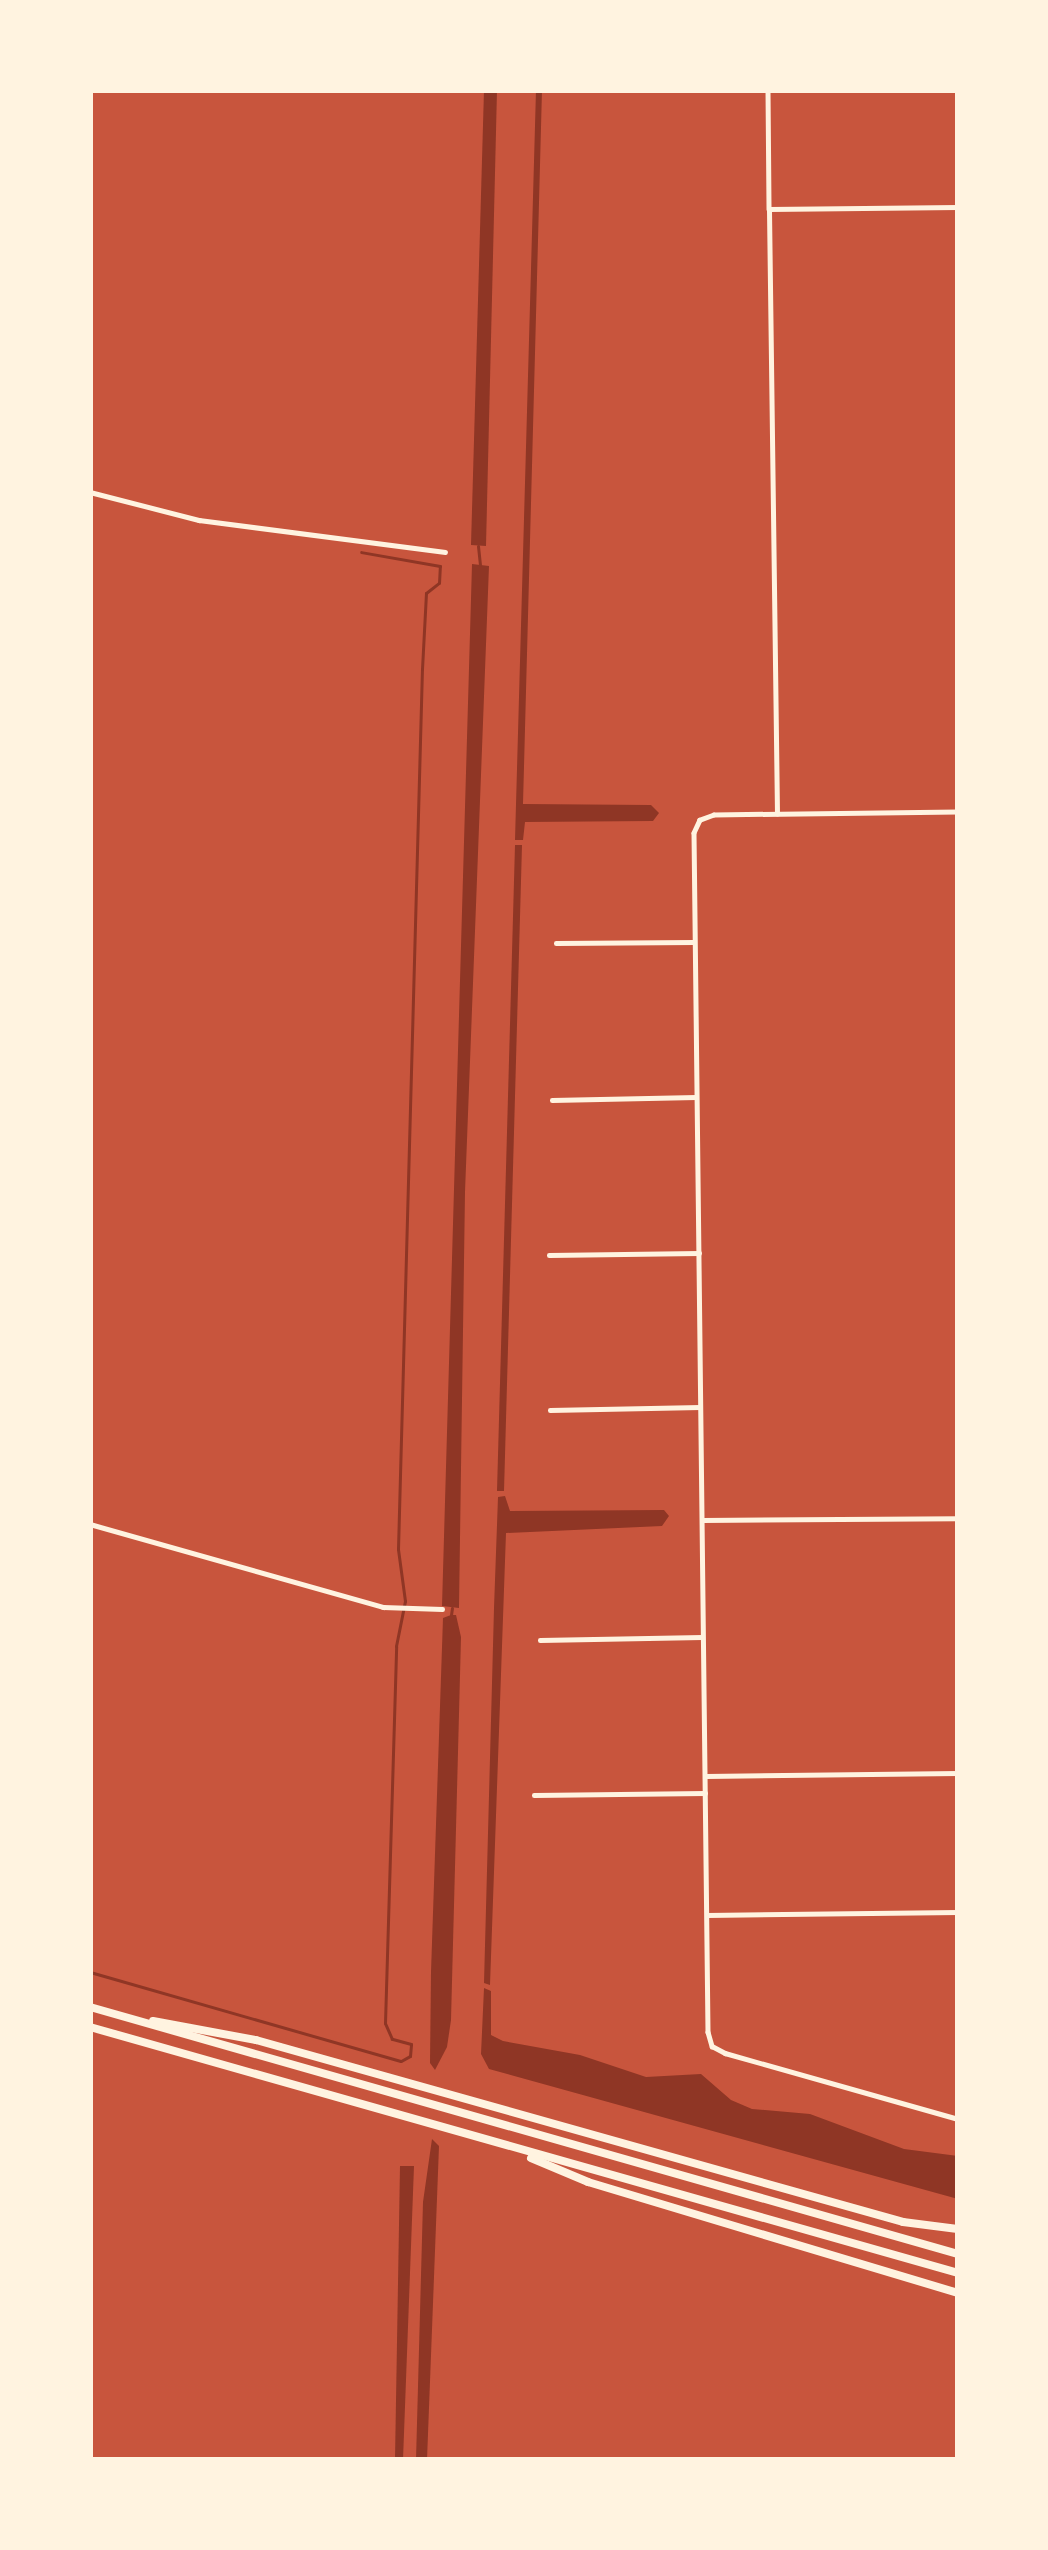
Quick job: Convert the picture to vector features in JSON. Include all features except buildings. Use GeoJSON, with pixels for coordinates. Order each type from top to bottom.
{"type":"FeatureCollection","features":[{"type":"Feature","properties":{"kind":"highway"},"geometry":{"type":"LineString","coordinates":[[90,2007],[958,2254]]}},
{"type":"Feature","properties":{"kind":"highway"},"geometry":{"type":"LineString","coordinates":[[110,2013],[256,2039],[903,2222],[958,2229]]}},
{"type":"Feature","properties":{"kind":"highway"},"geometry":{"type":"LineString","coordinates":[[90,2026],[958,2273]]}},
{"type":"Feature","properties":{"kind":"highway"},"geometry":{"type":"LineString","coordinates":[[502,2146],[608,2189],[958,2293]]}},
{"type":"Feature","properties":{"kind":"street"},"geometry":{"type":"LineString","coordinates":[[768,90],[777,814]]}},
{"type":"Feature","properties":{"kind":"street"},"geometry":{"type":"LineString","coordinates":[[770,209],[958,207]]}},
{"type":"Feature","properties":{"kind":"street"},"geometry":{"type":"LineString","coordinates":[[90,492],[199,520],[445,552]]}},
{"type":"Feature","properties":{"kind":"street"},"geometry":{"type":"LineString","coordinates":[[958,812],[714,815],[700,820],[694,833],[712,2047],[958,2119]]}},
{"type":"Feature","properties":{"kind":"street"},"geometry":{"type":"LineString","coordinates":[[556,943],[695,942]]}},
{"type":"Feature","properties":{"kind":"street"},"geometry":{"type":"LineString","coordinates":[[551,1100],[697,1097]]}},
{"type":"Feature","properties":{"kind":"street"},"geometry":{"type":"LineString","coordinates":[[548,1255],[699,1253]]}},
{"type":"Feature","properties":{"kind":"street"},"geometry":{"type":"LineString","coordinates":[[550,1410],[701,1407]]}},
{"type":"Feature","properties":{"kind":"street"},"geometry":{"type":"LineString","coordinates":[[702,1520],[958,1518]]}},
{"type":"Feature","properties":{"kind":"street"},"geometry":{"type":"LineString","coordinates":[[90,1524],[397,1608],[442,1609]]}},
{"type":"Feature","properties":{"kind":"street"},"geometry":{"type":"LineString","coordinates":[[540,1640],[704,1637]]}},
{"type":"Feature","properties":{"kind":"street"},"geometry":{"type":"LineString","coordinates":[[705,1776],[958,1773]]}},
{"type":"Feature","properties":{"kind":"street"},"geometry":{"type":"LineString","coordinates":[[534,1795],[706,1793]]}},
{"type":"Feature","properties":{"kind":"street"},"geometry":{"type":"LineString","coordinates":[[707,1915],[958,1912]]}},
{"type":"Feature","properties":{"kind":"shaded area"},"geometry":{"type":"Polygon","coordinates":[[[484,90],[497,90],[486,546],[471,545],[484,90]]]}},
{"type":"Feature","properties":{"kind":"shaded area"},"geometry":{"type":"Polygon","coordinates":[[[536,90],[542,90],[523,804],[651,805],[659,813],[653,821],[525,822],[523,840],[515,840],[536,90]]]}},
{"type":"Feature","properties":{"kind":"shaded area"},"geometry":{"type":"Polygon","coordinates":[[[472,564],[489,566],[465,1192],[459,1608],[442,1606],[472,564]]]}},
{"type":"Feature","properties":{"kind":"shaded area"},"geometry":{"type":"Polygon","coordinates":[[[515,845],[522,845],[504,1491],[497,1491],[515,845]]]}},
{"type":"Feature","properties":{"kind":"shaded area"},"geometry":{"type":"Polygon","coordinates":[[[505,1496],[510,1511],[664,1510],[669,1516],[662,1526],[506,1533],[490,1985],[484,1983],[494,1608],[498,1497],[505,1496]]]}},
{"type":"Feature","properties":{"kind":"shaded area"},"geometry":{"type":"Polygon","coordinates":[[[456,1615],[461,1637],[451,2020],[447,2047],[435,2070],[430,2063],[431,1972],[443,1618],[456,1615]]]}},
{"type":"Feature","properties":{"kind":"shaded area"},"geometry":{"type":"Polygon","coordinates":[[[484,1988],[491,1991],[491,2035],[503,2041],[580,2055],[646,2077],[701,2074],[731,2100],[752,2109],[810,2114],[904,2149],[958,2156],[958,2199],[489,2069],[481,2054],[484,1988]]]}},
{"type":"Feature","properties":{"kind":"shaded area"},"geometry":{"type":"Polygon","coordinates":[[[432,2139],[439,2146],[427,2460],[416,2460],[423,2202],[432,2139]]]}},
{"type":"Feature","properties":{"kind":"shaded area"},"geometry":{"type":"Polygon","coordinates":[[[400,2166],[414,2166],[403,2460],[395,2460],[400,2166]]]}},
{"type":"Feature","properties":{"kind":"waterway"},"geometry":{"type":"LineString","coordinates":[[478,546],[480,565]]}},
{"type":"Feature","properties":{"kind":"waterway"},"geometry":{"type":"LineString","coordinates":[[90,1972],[401,2061],[410,2056],[411,2044],[392,2039],[385,2023],[396,1646],[405,1601],[398,1549],[422,669],[426,593],[439,583],[440,566],[361,552]]}},
{"type":"Feature","properties":{"kind":"waterway"},"geometry":{"type":"LineString","coordinates":[[451,1615],[452,1608]]}}]}
